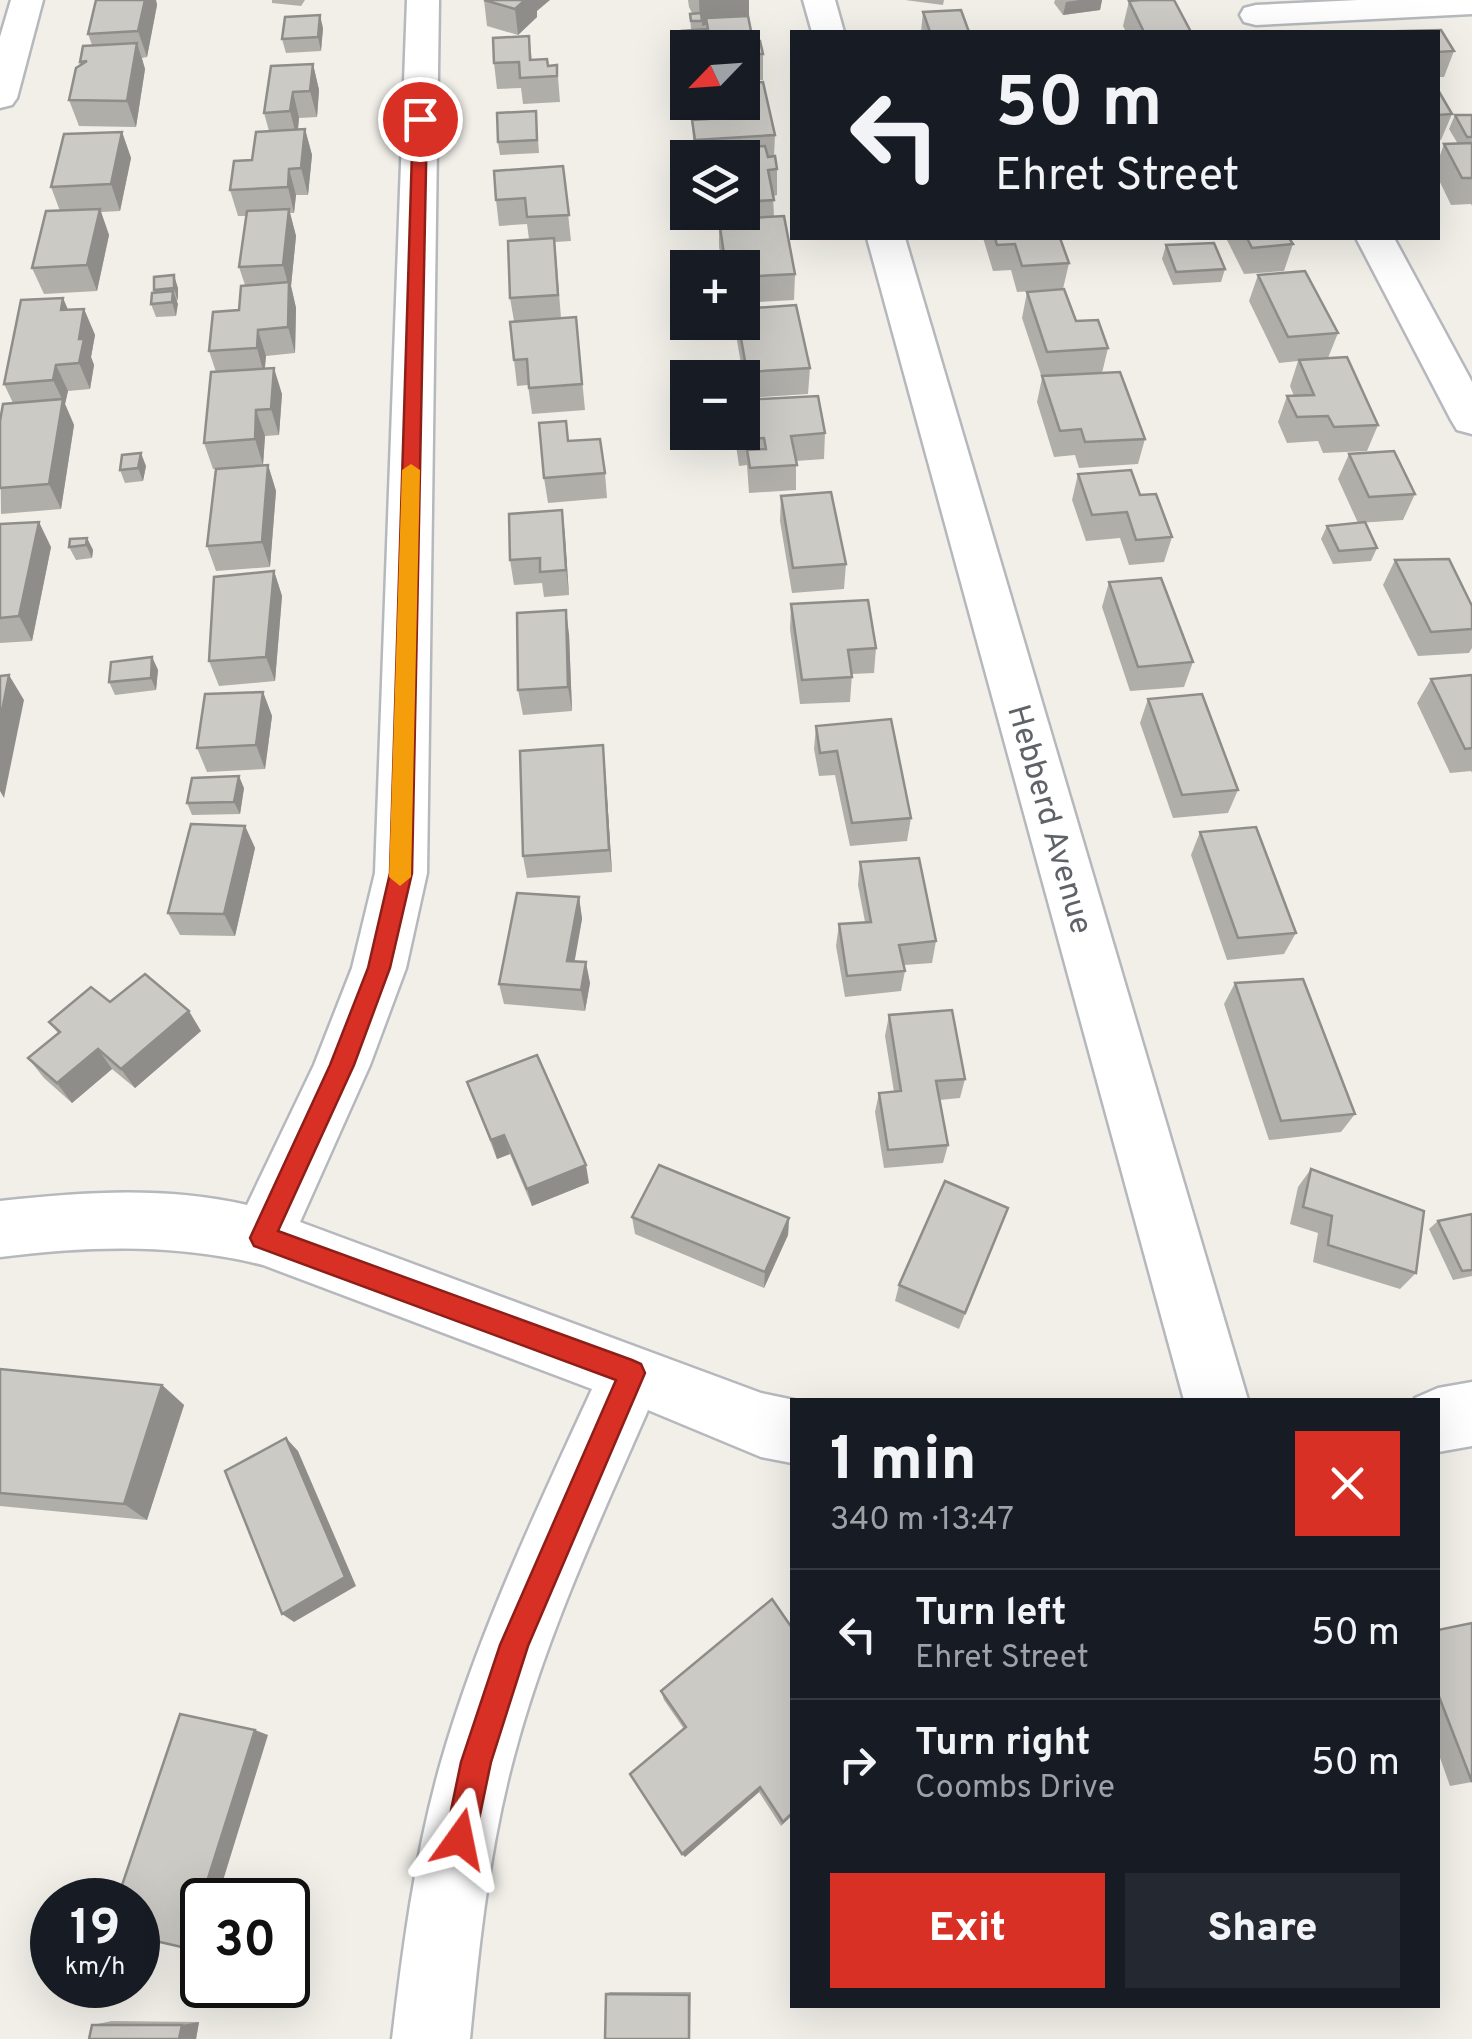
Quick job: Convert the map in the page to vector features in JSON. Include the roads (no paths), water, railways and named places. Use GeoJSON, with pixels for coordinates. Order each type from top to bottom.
{"type":"FeatureCollection","features":[{"type":"Feature","properties":{"kind":"street"},"geometry":{"type":"LineString","coordinates":[[0,98],[27,0]]}},
{"type":"Feature","properties":{"kind":"street"},"geometry":{"type":"LineString","coordinates":[[263,1238],[379,968],[401,873],[423,0]]}},
{"type":"Feature","properties":{"kind":"street"},"geometry":{"type":"LineString","coordinates":[[819,0],[827,30]]}},
{"type":"Feature","properties":{"kind":"street"},"geometry":{"type":"LineString","coordinates":[[1257,16],[1472,4]]}},
{"type":"Feature","properties":{"kind":"street","name":"Hebberd Avenue"},"geometry":{"type":"LineString","coordinates":[[887,240],[1215,1398]]}},
{"type":"Feature","properties":{"kind":"street"},"geometry":{"type":"LineString","coordinates":[[1376,240],[1472,420]]}},
{"type":"Feature","properties":{"kind":"street"},"geometry":{"type":"LineString","coordinates":[[0,1229],[126,1216],[210,1222],[632,1373],[761,1425],[790,1431]]}},
{"type":"Feature","properties":{"kind":"street"},"geometry":{"type":"LineString","coordinates":[[431,2039],[444,1916],[476,1762],[514,1645],[632,1373]]}},
{"type":"Feature","properties":{"kind":"street"},"geometry":{"type":"LineString","coordinates":[[1440,1420],[1472,1414]]}}]}
